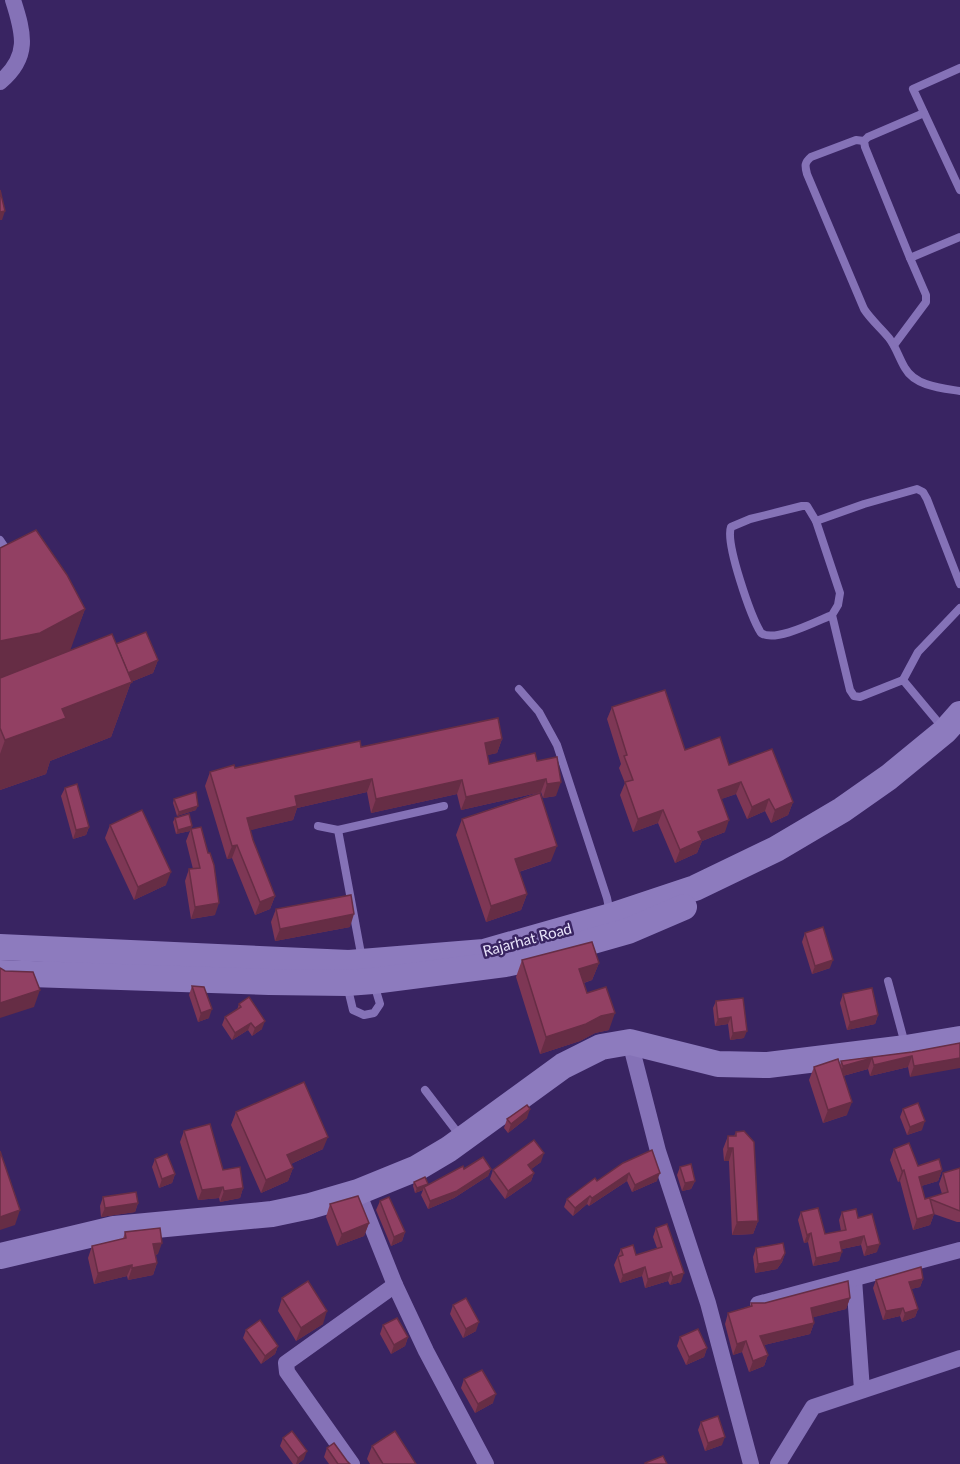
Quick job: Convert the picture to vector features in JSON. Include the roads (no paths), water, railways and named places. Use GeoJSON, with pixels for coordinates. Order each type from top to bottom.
{"type":"FeatureCollection","features":[{"type":"Feature","properties":{"kind":"main road","name":"Rajarhat Road"},"geometry":{"type":"LineString","coordinates":[[0,947],[360,970],[484,952],[611,916],[695,888],[776,849],[842,810],[955,726]]}},
{"type":"Feature","properties":{"kind":"main road"},"geometry":{"type":"LineString","coordinates":[[0,973],[360,970],[505,964],[628,931],[797,853],[845,826],[900,786],[955,726]]}},
{"type":"Feature","properties":{"kind":"main road"},"geometry":{"type":"LineString","coordinates":[[0,1256],[114,1229],[272,1214],[358,1192],[417,1168],[463,1139],[563,1066],[601,1047],[630,1042],[718,1064],[768,1065],[960,1039]]}},
{"type":"Feature","properties":{"kind":"street"},"geometry":{"type":"LineString","coordinates":[[0,82],[11,73],[23,48],[20,20],[13,0]]}},
{"type":"Feature","properties":{"kind":"street"},"geometry":{"type":"LineString","coordinates":[[630,1042],[658,1151],[708,1302],[751,1464]]}},
{"type":"Feature","properties":{"kind":"street"},"geometry":{"type":"LineString","coordinates":[[358,1192],[395,1285],[426,1351],[486,1464]]}},
{"type":"Feature","properties":{"kind":"street"},"geometry":{"type":"LineString","coordinates":[[758,1304],[960,1251]]}},
{"type":"Feature","properties":{"kind":"street"},"geometry":{"type":"LineString","coordinates":[[854,1279],[862,1390]]}},
{"type":"Feature","properties":{"kind":"street"},"geometry":{"type":"LineString","coordinates":[[352,1464],[287,1372],[286,1363],[395,1285]]}},
{"type":"Feature","properties":{"kind":"street"},"geometry":{"type":"LineString","coordinates":[[778,1464],[813,1407],[960,1358]]}},
{"type":"Feature","properties":{"kind":"lane"},"geometry":{"type":"LineString","coordinates":[[960,69],[913,89],[960,190]]}},
{"type":"Feature","properties":{"kind":"lane"},"geometry":{"type":"LineString","coordinates":[[924,113],[874,134],[864,141],[856,140],[811,158],[806,161],[805,165],[864,309],[872,321],[888,336],[912,378],[922,383],[960,391]]}},
{"type":"Feature","properties":{"kind":"lane"},"geometry":{"type":"LineString","coordinates":[[864,141],[926,295],[926,302],[894,345]]}},
{"type":"Feature","properties":{"kind":"lane"},"geometry":{"type":"LineString","coordinates":[[910,258],[960,237]]}},
{"type":"Feature","properties":{"kind":"lane"},"geometry":{"type":"LineString","coordinates":[[816,520],[917,489],[923,492],[927,499],[960,584]]}},
{"type":"Feature","properties":{"kind":"lane"},"geometry":{"type":"LineString","coordinates":[[807,506],[816,520],[840,593],[838,605],[832,615],[787,633],[766,636],[757,627],[734,559],[730,538],[731,527],[807,506]]}},
{"type":"Feature","properties":{"kind":"lane"},"geometry":{"type":"LineString","coordinates":[[0,540],[16,565]]}},
{"type":"Feature","properties":{"kind":"lane"},"geometry":{"type":"LineString","coordinates":[[832,615],[846,680],[854,696],[860,697],[903,680],[918,652],[960,608]]}},
{"type":"Feature","properties":{"kind":"lane"},"geometry":{"type":"LineString","coordinates":[[903,680],[955,726]]}},
{"type":"Feature","properties":{"kind":"lane"},"geometry":{"type":"LineString","coordinates":[[519,689],[539,712],[557,745],[611,916]]}},
{"type":"Feature","properties":{"kind":"lane"},"geometry":{"type":"LineString","coordinates":[[318,826],[338,830],[444,806]]}},
{"type":"Feature","properties":{"kind":"lane"},"geometry":{"type":"LineString","coordinates":[[338,830],[360,970]]}},
{"type":"Feature","properties":{"kind":"lane"},"geometry":{"type":"LineString","coordinates":[[888,981],[906,1048]]}},
{"type":"Feature","properties":{"kind":"lane"},"geometry":{"type":"LineString","coordinates":[[425,1090],[463,1139]]}}]}
